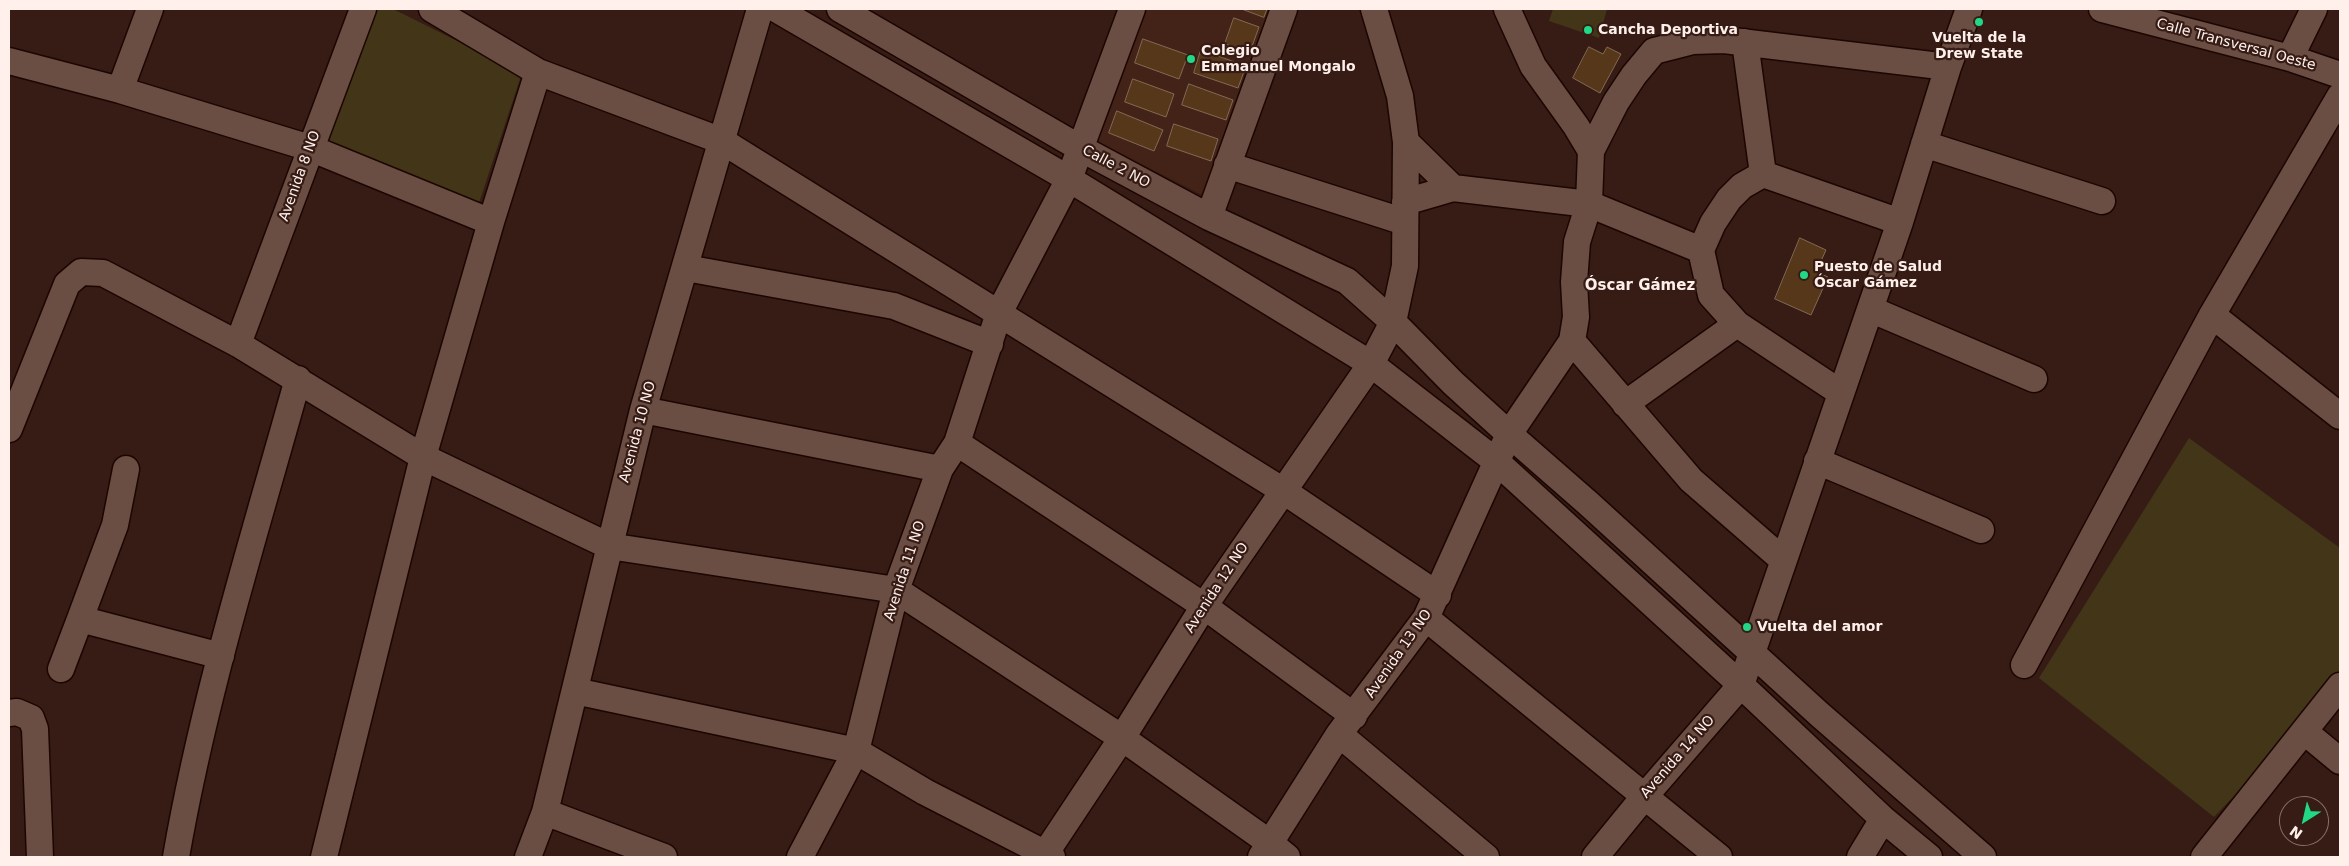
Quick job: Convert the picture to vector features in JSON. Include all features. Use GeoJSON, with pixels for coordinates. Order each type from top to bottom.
{"type":"FeatureCollection","features":[{"type":"Feature","properties":{"kind":"street"},"geometry":{"type":"LineString","coordinates":[[120,90],[150,9]]}},
{"type":"Feature","properties":{"kind":"street","name":"Avenida 8 NO"},"geometry":{"type":"LineString","coordinates":[[238,344],[363,9]]}},
{"type":"Feature","properties":{"kind":"street"},"geometry":{"type":"LineString","coordinates":[[432,9],[538,72],[722,141],[1282,490],[1438,595]]}},
{"type":"Feature","properties":{"kind":"street","name":"Avenida 10 NO"},"geometry":{"type":"LineString","coordinates":[[528,857],[545,812],[643,410],[686,268],[760,9]]}},
{"type":"Feature","properties":{"kind":"street"},"geometry":{"type":"LineString","coordinates":[[776,9],[1069,179],[1371,364],[1497,462],[1741,685],[1883,819],[1929,857]]}},
{"type":"Feature","properties":{"kind":"street","name":"Calle 2 NO"},"geometry":{"type":"LineString","coordinates":[[840,9],[1080,148],[1209,218],[1347,281],[1393,322],[1453,383],[1509,434],[1819,714],[1983,857]]}},
{"type":"Feature","properties":{"kind":"street","name":"Avenida 11 NO"},"geometry":{"type":"LineString","coordinates":[[800,857],[856,751],[896,590],[940,469],[957,443],[999,313],[1069,179],[1132,9]]}},
{"type":"Feature","properties":{"kind":"street"},"geometry":{"type":"LineString","coordinates":[[1209,218],[1284,9]]}},
{"type":"Feature","properties":{"kind":"street","name":"Avenida 12 NO"},"geometry":{"type":"LineString","coordinates":[[1047,856],[1204,606],[1282,490],[1371,364],[1393,322],[1405,266],[1406,142],[1400,96],[1374,9]]}},
{"type":"Feature","properties":{"kind":"street"},"geometry":{"type":"LineString","coordinates":[[1507,9],[1533,66],[1576,126],[1591,151]]}},
{"type":"Feature","properties":{"kind":"street","name":"Avenida 14 NO"},"geometry":{"type":"LineString","coordinates":[[1595,857],[1644,796],[1741,685],[1900,222],[1948,67],[1969,9]]}},
{"type":"Feature","properties":{"kind":"street","name":"Calle Transversal Oeste"},"geometry":{"type":"LineString","coordinates":[[2102,9],[2290,58],[2340,75]]}},
{"type":"Feature","properties":{"kind":"street"},"geometry":{"type":"LineString","coordinates":[[2290,58],[2314,9]]}},
{"type":"Feature","properties":{"kind":"street"},"geometry":{"type":"LineString","coordinates":[[1783,560],[1691,480],[1572,340],[1576,317],[1574,282],[1577,242],[1589,204],[1591,151],[1616,102],[1634,75],[1654,51],[1693,41],[1745,42],[1948,67]]}},
{"type":"Feature","properties":{"kind":"street"},"geometry":{"type":"LineString","coordinates":[[1745,42],[1763,174]]}},
{"type":"Feature","properties":{"kind":"street"},"geometry":{"type":"LineString","coordinates":[[9,62],[120,90],[310,148],[491,222]]}},
{"type":"Feature","properties":{"kind":"street"},"geometry":{"type":"LineString","coordinates":[[324,857],[423,457],[491,222],[538,72]]}},
{"type":"Feature","properties":{"kind":"street"},"geometry":{"type":"LineString","coordinates":[[2024,665],[2212,315],[2340,96]]}},
{"type":"Feature","properties":{"kind":"street"},"geometry":{"type":"LineString","coordinates":[[1406,142],[1453,188]]}},
{"type":"Feature","properties":{"kind":"street"},"geometry":{"type":"LineString","coordinates":[[1924,144],[2102,201]]}},
{"type":"Feature","properties":{"kind":"street"},"geometry":{"type":"LineString","coordinates":[[1227,166],[1405,212],[1453,188],[1589,204],[1701,250]]}},
{"type":"Feature","properties":{"kind":"street"},"geometry":{"type":"LineString","coordinates":[[1841,393],[1737,324],[1711,295],[1701,250],[1713,223],[1729,198],[1742,186],[1763,174],[1900,222]]}},
{"type":"Feature","properties":{"kind":"street"},"geometry":{"type":"LineString","coordinates":[[686,268],[894,306],[990,344]]}},
{"type":"Feature","properties":{"kind":"street"},"geometry":{"type":"LineString","coordinates":[[11,417],[67,284],[82,272],[103,273],[238,344],[423,457],[609,546],[896,590],[1122,738],[1273,852]]}},
{"type":"Feature","properties":{"kind":"street"},"geometry":{"type":"LineString","coordinates":[[1870,309],[2034,379]]}},
{"type":"Feature","properties":{"kind":"street"},"geometry":{"type":"LineString","coordinates":[[2212,315],[2340,416]]}},
{"type":"Feature","properties":{"kind":"street"},"geometry":{"type":"LineString","coordinates":[[1625,404],[1737,324]]}},
{"type":"Feature","properties":{"kind":"street","name":"Avenida 13 NO"},"geometry":{"type":"LineString","coordinates":[[1273,852],[1346,725],[1426,618],[1509,434],[1572,340]]}},
{"type":"Feature","properties":{"kind":"street"},"geometry":{"type":"LineString","coordinates":[[176,857],[187,791],[221,656],[298,379]]}},
{"type":"Feature","properties":{"kind":"street"},"geometry":{"type":"LineString","coordinates":[[643,410],[940,469]]}},
{"type":"Feature","properties":{"kind":"street"},"geometry":{"type":"LineString","coordinates":[[957,443],[1204,606],[1346,725],[1486,857]]}},
{"type":"Feature","properties":{"kind":"street"},"geometry":{"type":"LineString","coordinates":[[1817,461],[1981,530]]}},
{"type":"Feature","properties":{"kind":"street"},"geometry":{"type":"LineString","coordinates":[[61,669],[115,525],[126,469]]}},
{"type":"Feature","properties":{"kind":"street"},"geometry":{"type":"LineString","coordinates":[[1426,618],[1718,857]]}},
{"type":"Feature","properties":{"kind":"street"},"geometry":{"type":"LineString","coordinates":[[80,619],[221,656]]}},
{"type":"Feature","properties":{"kind":"street"},"geometry":{"type":"LineString","coordinates":[[2204,857],[2340,686]]}},
{"type":"Feature","properties":{"kind":"street"},"geometry":{"type":"LineString","coordinates":[[574,691],[856,751],[925,792],[1047,856]]}},
{"type":"Feature","properties":{"kind":"street"},"geometry":{"type":"LineString","coordinates":[[9,713],[16,712],[31,718],[35,729],[40,857]]}},
{"type":"Feature","properties":{"kind":"street"},"geometry":{"type":"LineString","coordinates":[[2305,732],[2340,761]]}},
{"type":"Feature","properties":{"kind":"street"},"geometry":{"type":"LineString","coordinates":[[545,812],[664,857]]}},
{"type":"Feature","properties":{"kind":"street"},"geometry":{"type":"LineString","coordinates":[[1860,857],[1883,819]]}},
{"type":"Feature","properties":{"kind":"shaded area"},"geometry":{"type":"Polygon","coordinates":[[[370,9],[393,9],[522,73],[479,203],[327,143],[370,9]]]}},
{"type":"Feature","properties":{"kind":"shaded area","name":"Colegio Emmanuel Mongalo"},"geometry":{"type":"Polygon","coordinates":[[[1145,9],[1275,9],[1206,197],[1096,141],[1145,9]]]}},
{"type":"Feature","properties":{"kind":"shaded area","name":"Cancha Deportiva"},"geometry":{"type":"Polygon","coordinates":[[[1553,9],[1607,9],[1599,38],[1549,21],[1553,9]]]}},
{"type":"Feature","properties":{"kind":"shaded area"},"geometry":{"type":"Polygon","coordinates":[[[2189,438],[2340,548],[2340,659],[2338,687],[2214,817],[2039,678],[2189,438]]]}},
{"type":"Feature","properties":{"kind":"building"},"geometry":{"type":"Polygon","coordinates":[[[1242,9],[1267,9],[1264,17],[1242,9]]]}},
{"type":"Feature","properties":{"kind":"building"},"geometry":{"type":"Polygon","coordinates":[[[1234,18],[1259,27],[1250,52],[1225,44],[1234,18]]]}},
{"type":"Feature","properties":{"kind":"building"},"geometry":{"type":"Polygon","coordinates":[[[1143,39],[1188,55],[1179,79],[1135,63],[1143,39]]]}},
{"type":"Feature","properties":{"kind":"building"},"geometry":{"type":"Polygon","coordinates":[[[1589,47],[1603,54],[1607,47],[1621,54],[1600,93],[1573,78],[1589,47]]]}},
{"type":"Feature","properties":{"kind":"building"},"geometry":{"type":"Polygon","coordinates":[[[1201,50],[1246,66],[1238,88],[1194,73],[1201,50]]]}},
{"type":"Feature","properties":{"kind":"building"},"geometry":{"type":"Polygon","coordinates":[[[1133,79],[1174,94],[1166,117],[1125,102],[1133,79]]]}},
{"type":"Feature","properties":{"kind":"building"},"geometry":{"type":"Polygon","coordinates":[[[1189,84],[1233,100],[1226,120],[1182,105],[1189,84]]]}},
{"type":"Feature","properties":{"kind":"building"},"geometry":{"type":"Polygon","coordinates":[[[1117,111],[1163,130],[1154,151],[1109,133],[1117,111]]]}},
{"type":"Feature","properties":{"kind":"building"},"geometry":{"type":"Polygon","coordinates":[[[1174,124],[1218,139],[1211,161],[1167,146],[1174,124]]]}},
{"type":"Feature","properties":{"kind":"building","name":"Puesto de Salud Óscar Gámez"},"geometry":{"type":"Polygon","coordinates":[[[1800,238],[1826,250],[1816,272],[1828,277],[1811,315],[1775,299],[1800,238]]]}},
{"type":"Feature","properties":{"kind":"place","name":"Vuelta de la Drew State"},"geometry":{"type":"Point","coordinates":[1979,22]}},
{"type":"Feature","properties":{"kind":"place","name":"Cancha Deportiva"},"geometry":{"type":"Point","coordinates":[1588,30]}},
{"type":"Feature","properties":{"kind":"place","name":"Colegio Emmanuel Mongalo"},"geometry":{"type":"Point","coordinates":[1191,59]}},
{"type":"Feature","properties":{"kind":"place","name":"Puesto de Salud Óscar Gámez"},"geometry":{"type":"Point","coordinates":[1804,275]}},
{"type":"Feature","properties":{"kind":"place","name":"Vuelta del amor"},"geometry":{"type":"Point","coordinates":[1747,627]}},
{"type":"Feature","properties":{"kind":"district","name":"Óscar Gámez"},"geometry":{"type":"Point","coordinates":[1640,286]}}]}
